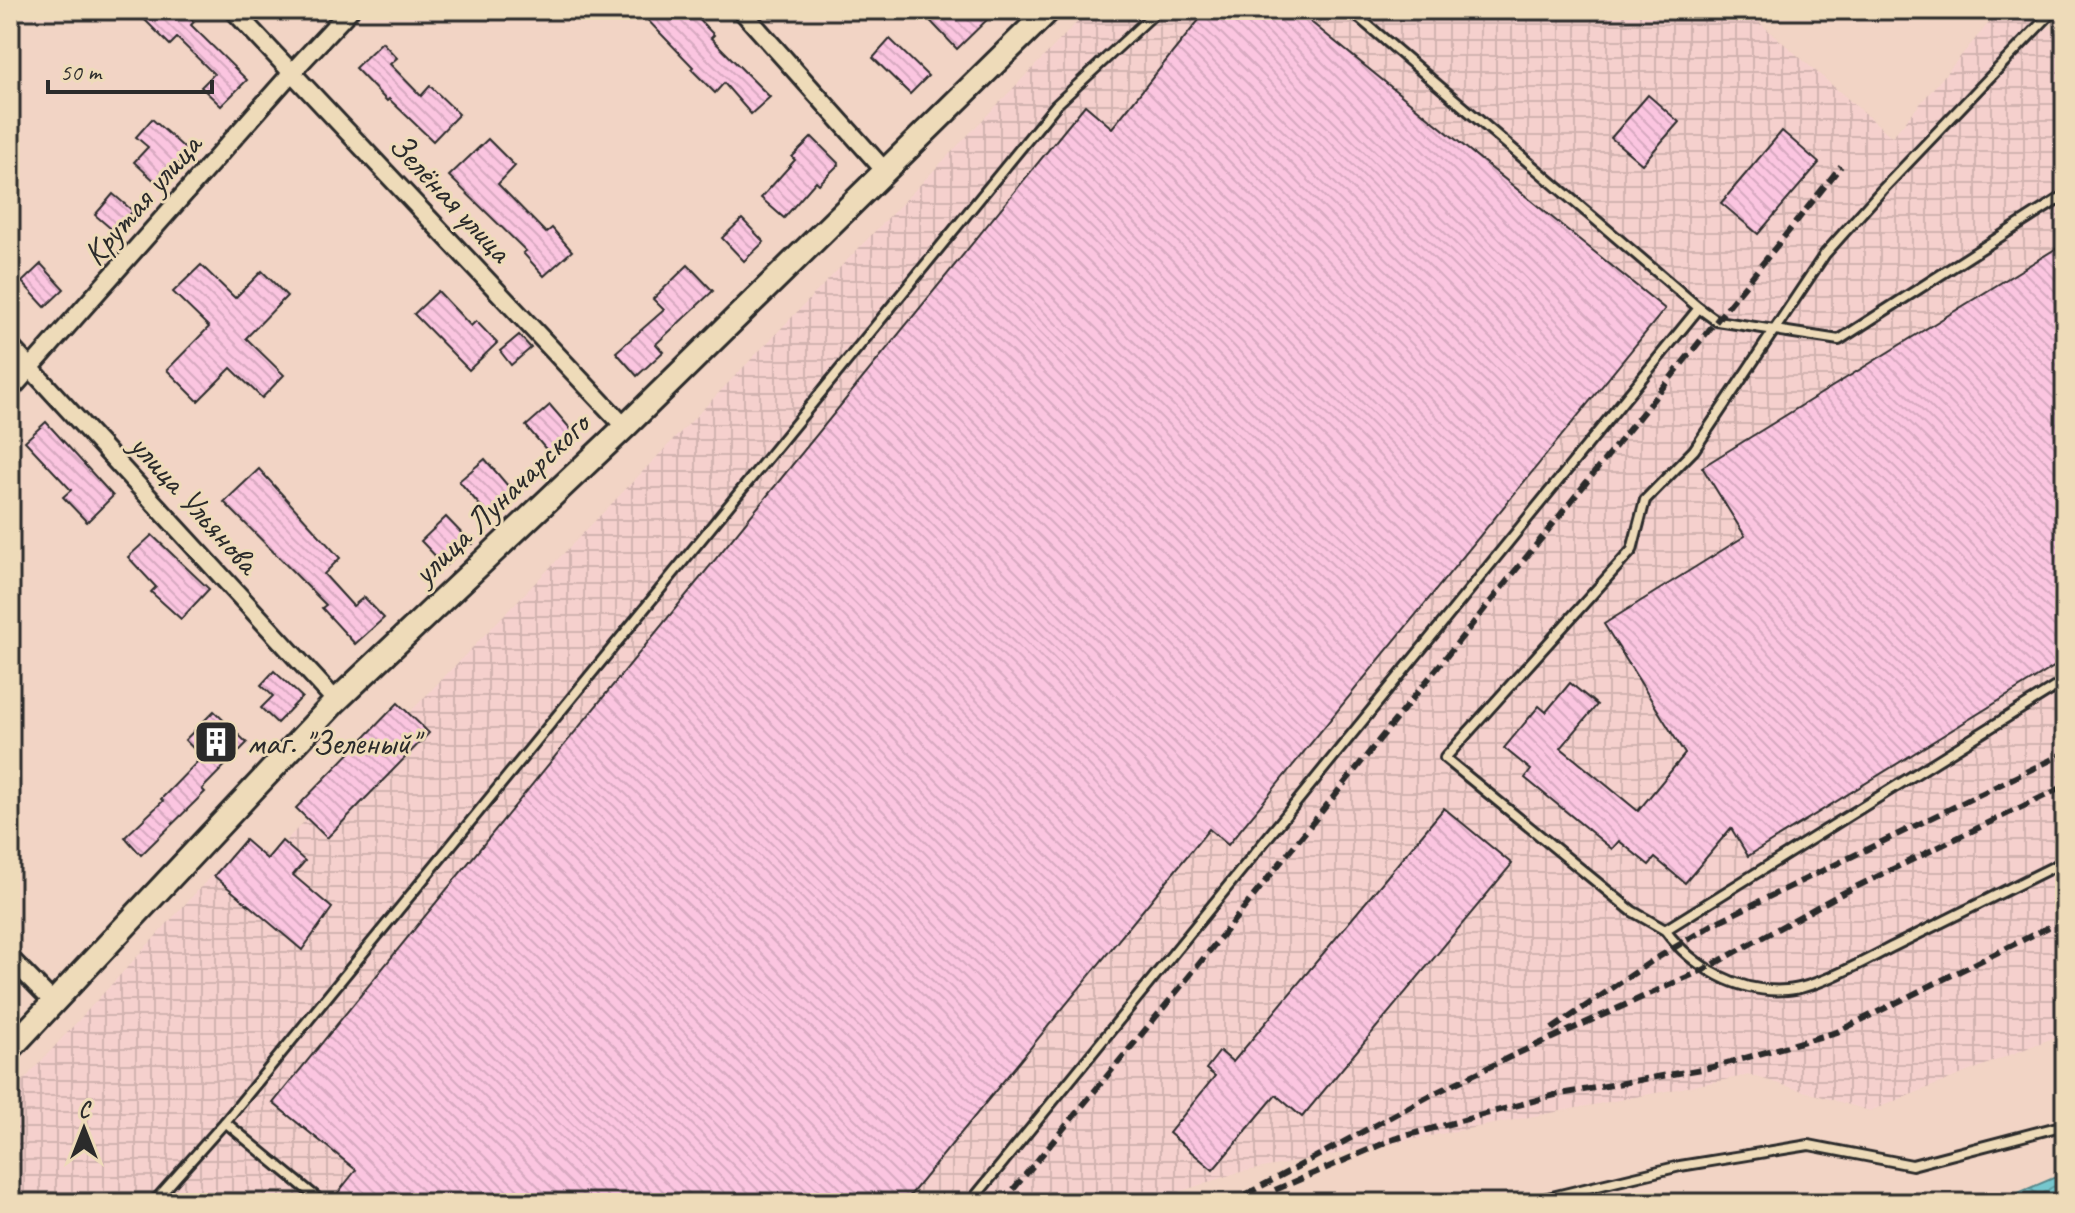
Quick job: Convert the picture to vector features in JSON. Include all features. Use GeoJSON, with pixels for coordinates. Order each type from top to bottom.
{"type":"FeatureCollection","features":[{"type":"Feature","properties":{"kind":"street","name":"Зелёная улица"},"geometry":{"type":"LineString","coordinates":[[233,10],[625,427]]}},
{"type":"Feature","properties":{"kind":"street","name":"Крутая улица"},"geometry":{"type":"LineString","coordinates":[[10,391],[350,10]]}},
{"type":"Feature","properties":{"kind":"street"},"geometry":{"type":"LineString","coordinates":[[741,10],[885,171]]}},
{"type":"Feature","properties":{"kind":"street","name":"улица Луначарского"},"geometry":{"type":"LineString","coordinates":[[10,1049],[336,701],[625,427],[1049,10]]}},
{"type":"Feature","properties":{"kind":"street","name":"улица Ульянова"},"geometry":{"type":"LineString","coordinates":[[10,346],[336,701]]}},
{"type":"Feature","properties":{"kind":"street"},"geometry":{"type":"LineString","coordinates":[[10,958],[53,1002]]}},
{"type":"Feature","properties":{"kind":"lane"},"geometry":{"type":"LineString","coordinates":[[153,1203],[225,1122],[1056,105],[1158,10]]}},
{"type":"Feature","properties":{"kind":"lane"},"geometry":{"type":"LineString","coordinates":[[1350,10],[1717,321],[1839,340],[2065,195]]}},
{"type":"Feature","properties":{"kind":"lane"},"geometry":{"type":"LineString","coordinates":[[2054,10],[1834,244],[1694,450],[1645,500],[1632,550],[1445,758],[1632,911],[1665,930],[1677,946],[1705,969],[1743,986],[1787,990],[1836,975],[2065,861]]}},
{"type":"Feature","properties":{"kind":"lane"},"geometry":{"type":"LineString","coordinates":[[970,1203],[1699,308]]}},
{"type":"Feature","properties":{"kind":"lane"},"geometry":{"type":"LineString","coordinates":[[1665,930],[2065,681]]}},
{"type":"Feature","properties":{"kind":"lane"},"geometry":{"type":"LineString","coordinates":[[225,1122],[316,1197]]}},
{"type":"Feature","properties":{"kind":"lane"},"geometry":{"type":"LineString","coordinates":[[1527,1203],[1680,1166],[1809,1145],[1912,1165],[2065,1125]]}},
{"type":"Feature","properties":{"kind":"shaded area"},"geometry":{"type":"Polygon","coordinates":[[[1089,10],[1745,10],[1892,137],[2000,10],[2025,10],[2065,38],[2065,1033],[1870,1111],[1750,1075],[1236,1173],[1146,1203],[10,1203],[10,1095],[245,839],[270,857],[1089,10]]]}},
{"type":"Feature","properties":{"kind":"water"},"geometry":{"type":"Polygon","coordinates":[[[2058,1176],[2065,1179],[2065,1203],[1995,1203],[2058,1176]]]}},
{"type":"Feature","properties":{"kind":"building"},"geometry":{"type":"Polygon","coordinates":[[[153,10],[183,10],[194,22],[191,25],[247,80],[221,106],[201,87],[214,74],[177,38],[170,45],[144,19],[153,10]]]}},
{"type":"Feature","properties":{"kind":"building"},"geometry":{"type":"Polygon","coordinates":[[[638,10],[690,10],[714,35],[711,38],[770,97],[751,114],[724,83],[715,93],[638,10]]]}},
{"type":"Feature","properties":{"kind":"building"},"geometry":{"type":"Polygon","coordinates":[[[920,10],[997,10],[957,49],[920,10]]]}},
{"type":"Feature","properties":{"kind":"building"},"geometry":{"type":"Polygon","coordinates":[[[1207,10],[1296,10],[1665,309],[1228,845],[1209,829],[904,1203],[348,1203],[337,1194],[356,1170],[273,1103],[1085,105],[1112,128],[1207,10]]]}},
{"type":"Feature","properties":{"kind":"building"},"geometry":{"type":"Polygon","coordinates":[[[890,39],[928,76],[910,94],[873,58],[890,39]]]}},
{"type":"Feature","properties":{"kind":"building"},"geometry":{"type":"Polygon","coordinates":[[[382,42],[397,58],[390,64],[421,96],[430,86],[459,114],[433,141],[355,68],[382,42]]]}},
{"type":"Feature","properties":{"kind":"building"},"geometry":{"type":"Polygon","coordinates":[[[1648,95],[1679,122],[1642,164],[1611,138],[1648,95]]]}},
{"type":"Feature","properties":{"kind":"building"},"geometry":{"type":"Polygon","coordinates":[[[152,119],[189,152],[159,185],[134,162],[148,147],[136,137],[152,119]]]}},
{"type":"Feature","properties":{"kind":"building"},"geometry":{"type":"Polygon","coordinates":[[[1782,131],[1819,163],[1758,234],[1721,203],[1782,131]]]}},
{"type":"Feature","properties":{"kind":"building"},"geometry":{"type":"Polygon","coordinates":[[[812,137],[839,164],[819,184],[816,181],[784,218],[761,198],[795,160],[792,157],[812,137]]]}},
{"type":"Feature","properties":{"kind":"building"},"geometry":{"type":"Polygon","coordinates":[[[488,139],[515,166],[498,184],[546,233],[552,228],[572,251],[544,276],[523,253],[526,251],[449,176],[488,139]]]}},
{"type":"Feature","properties":{"kind":"building"},"geometry":{"type":"Polygon","coordinates":[[[113,194],[133,211],[115,232],[95,215],[113,194]]]}},
{"type":"Feature","properties":{"kind":"building"},"geometry":{"type":"Polygon","coordinates":[[[742,219],[764,242],[744,261],[722,238],[742,219]]]}},
{"type":"Feature","properties":{"kind":"building"},"geometry":{"type":"Polygon","coordinates":[[[2065,243],[2065,660],[1748,856],[1731,828],[1685,883],[1655,858],[1649,865],[1619,841],[1612,849],[1525,778],[1531,770],[1504,748],[1539,706],[1546,712],[1570,683],[1597,705],[1561,748],[1638,811],[1685,754],[1604,624],[1745,536],[1702,467],[2065,243]]]}},
{"type":"Feature","properties":{"kind":"building"},"geometry":{"type":"Polygon","coordinates":[[[41,264],[64,289],[45,307],[22,282],[41,264]]]}},
{"type":"Feature","properties":{"kind":"building"},"geometry":{"type":"Polygon","coordinates":[[[201,265],[235,298],[262,271],[287,296],[246,338],[284,375],[262,398],[231,368],[198,401],[167,370],[209,327],[173,292],[201,265]]]}},
{"type":"Feature","properties":{"kind":"building"},"geometry":{"type":"Polygon","coordinates":[[[688,265],[713,291],[656,344],[663,352],[637,376],[616,352],[664,310],[653,299],[688,265]]]}},
{"type":"Feature","properties":{"kind":"building"},"geometry":{"type":"Polygon","coordinates":[[[438,291],[471,326],[476,321],[497,343],[469,370],[414,314],[438,291]]]}},
{"type":"Feature","properties":{"kind":"building"},"geometry":{"type":"Polygon","coordinates":[[[519,335],[531,348],[511,365],[500,351],[519,335]]]}},
{"type":"Feature","properties":{"kind":"building"},"geometry":{"type":"Polygon","coordinates":[[[550,405],[574,433],[550,454],[526,426],[550,405]]]}},
{"type":"Feature","properties":{"kind":"building"},"geometry":{"type":"Polygon","coordinates":[[[46,422],[113,496],[87,522],[63,497],[71,490],[25,441],[46,422]]]}},
{"type":"Feature","properties":{"kind":"building"},"geometry":{"type":"Polygon","coordinates":[[[485,459],[514,493],[488,515],[459,481],[485,459]]]}},
{"type":"Feature","properties":{"kind":"building"},"geometry":{"type":"Polygon","coordinates":[[[259,469],[340,558],[324,574],[353,606],[364,597],[384,618],[355,644],[322,608],[326,605],[224,502],[259,469]]]}},
{"type":"Feature","properties":{"kind":"building"},"geometry":{"type":"Polygon","coordinates":[[[446,517],[472,544],[467,544],[445,566],[421,541],[446,517]]]}},
{"type":"Feature","properties":{"kind":"building"},"geometry":{"type":"Polygon","coordinates":[[[152,535],[209,589],[181,619],[151,592],[156,587],[128,557],[152,535]]]}},
{"type":"Feature","properties":{"kind":"building"},"geometry":{"type":"Polygon","coordinates":[[[274,671],[302,697],[277,723],[261,708],[273,696],[261,685],[274,671]]]}},
{"type":"Feature","properties":{"kind":"building"},"geometry":{"type":"Polygon","coordinates":[[[398,703],[429,733],[327,838],[296,808],[398,703]]]}},
{"type":"Feature","properties":{"kind":"building"},"geometry":{"type":"Polygon","coordinates":[[[214,711],[247,743],[202,789],[205,792],[141,855],[125,837],[163,801],[161,799],[202,757],[185,740],[214,711]]]}},
{"type":"Feature","properties":{"kind":"building"},"geometry":{"type":"Polygon","coordinates":[[[1444,808],[1512,864],[1302,1117],[1276,1095],[1213,1170],[1169,1133],[1215,1076],[1206,1069],[1220,1051],[1233,1062],[1444,808]]]}},
{"type":"Feature","properties":{"kind":"building"},"geometry":{"type":"Polygon","coordinates":[[[245,840],[267,859],[282,841],[305,861],[293,875],[332,908],[302,950],[214,876],[245,840]]]}},
{"type":"Feature","properties":{"kind":"railway"},"geometry":{"type":"LineString","coordinates":[[1002,1203],[1174,995],[1841,166]]}},
{"type":"Feature","properties":{"kind":"railway"},"geometry":{"type":"LineString","coordinates":[[1552,1029],[1652,961],[1717,922],[2065,753]]}},
{"type":"Feature","properties":{"kind":"railway"},"geometry":{"type":"LineString","coordinates":[[1230,1203],[1431,1095],[1705,969],[1837,896],[2065,786]]}},
{"type":"Feature","properties":{"kind":"railway"},"geometry":{"type":"LineString","coordinates":[[1275,1190],[1394,1139],[1555,1095],[1713,1067],[1837,1032],[2065,919]]}},
{"type":"Feature","properties":{"kind":"place","name":"маг. \"Зеленый\""},"geometry":{"type":"Point","coordinates":[216,742]}}]}
